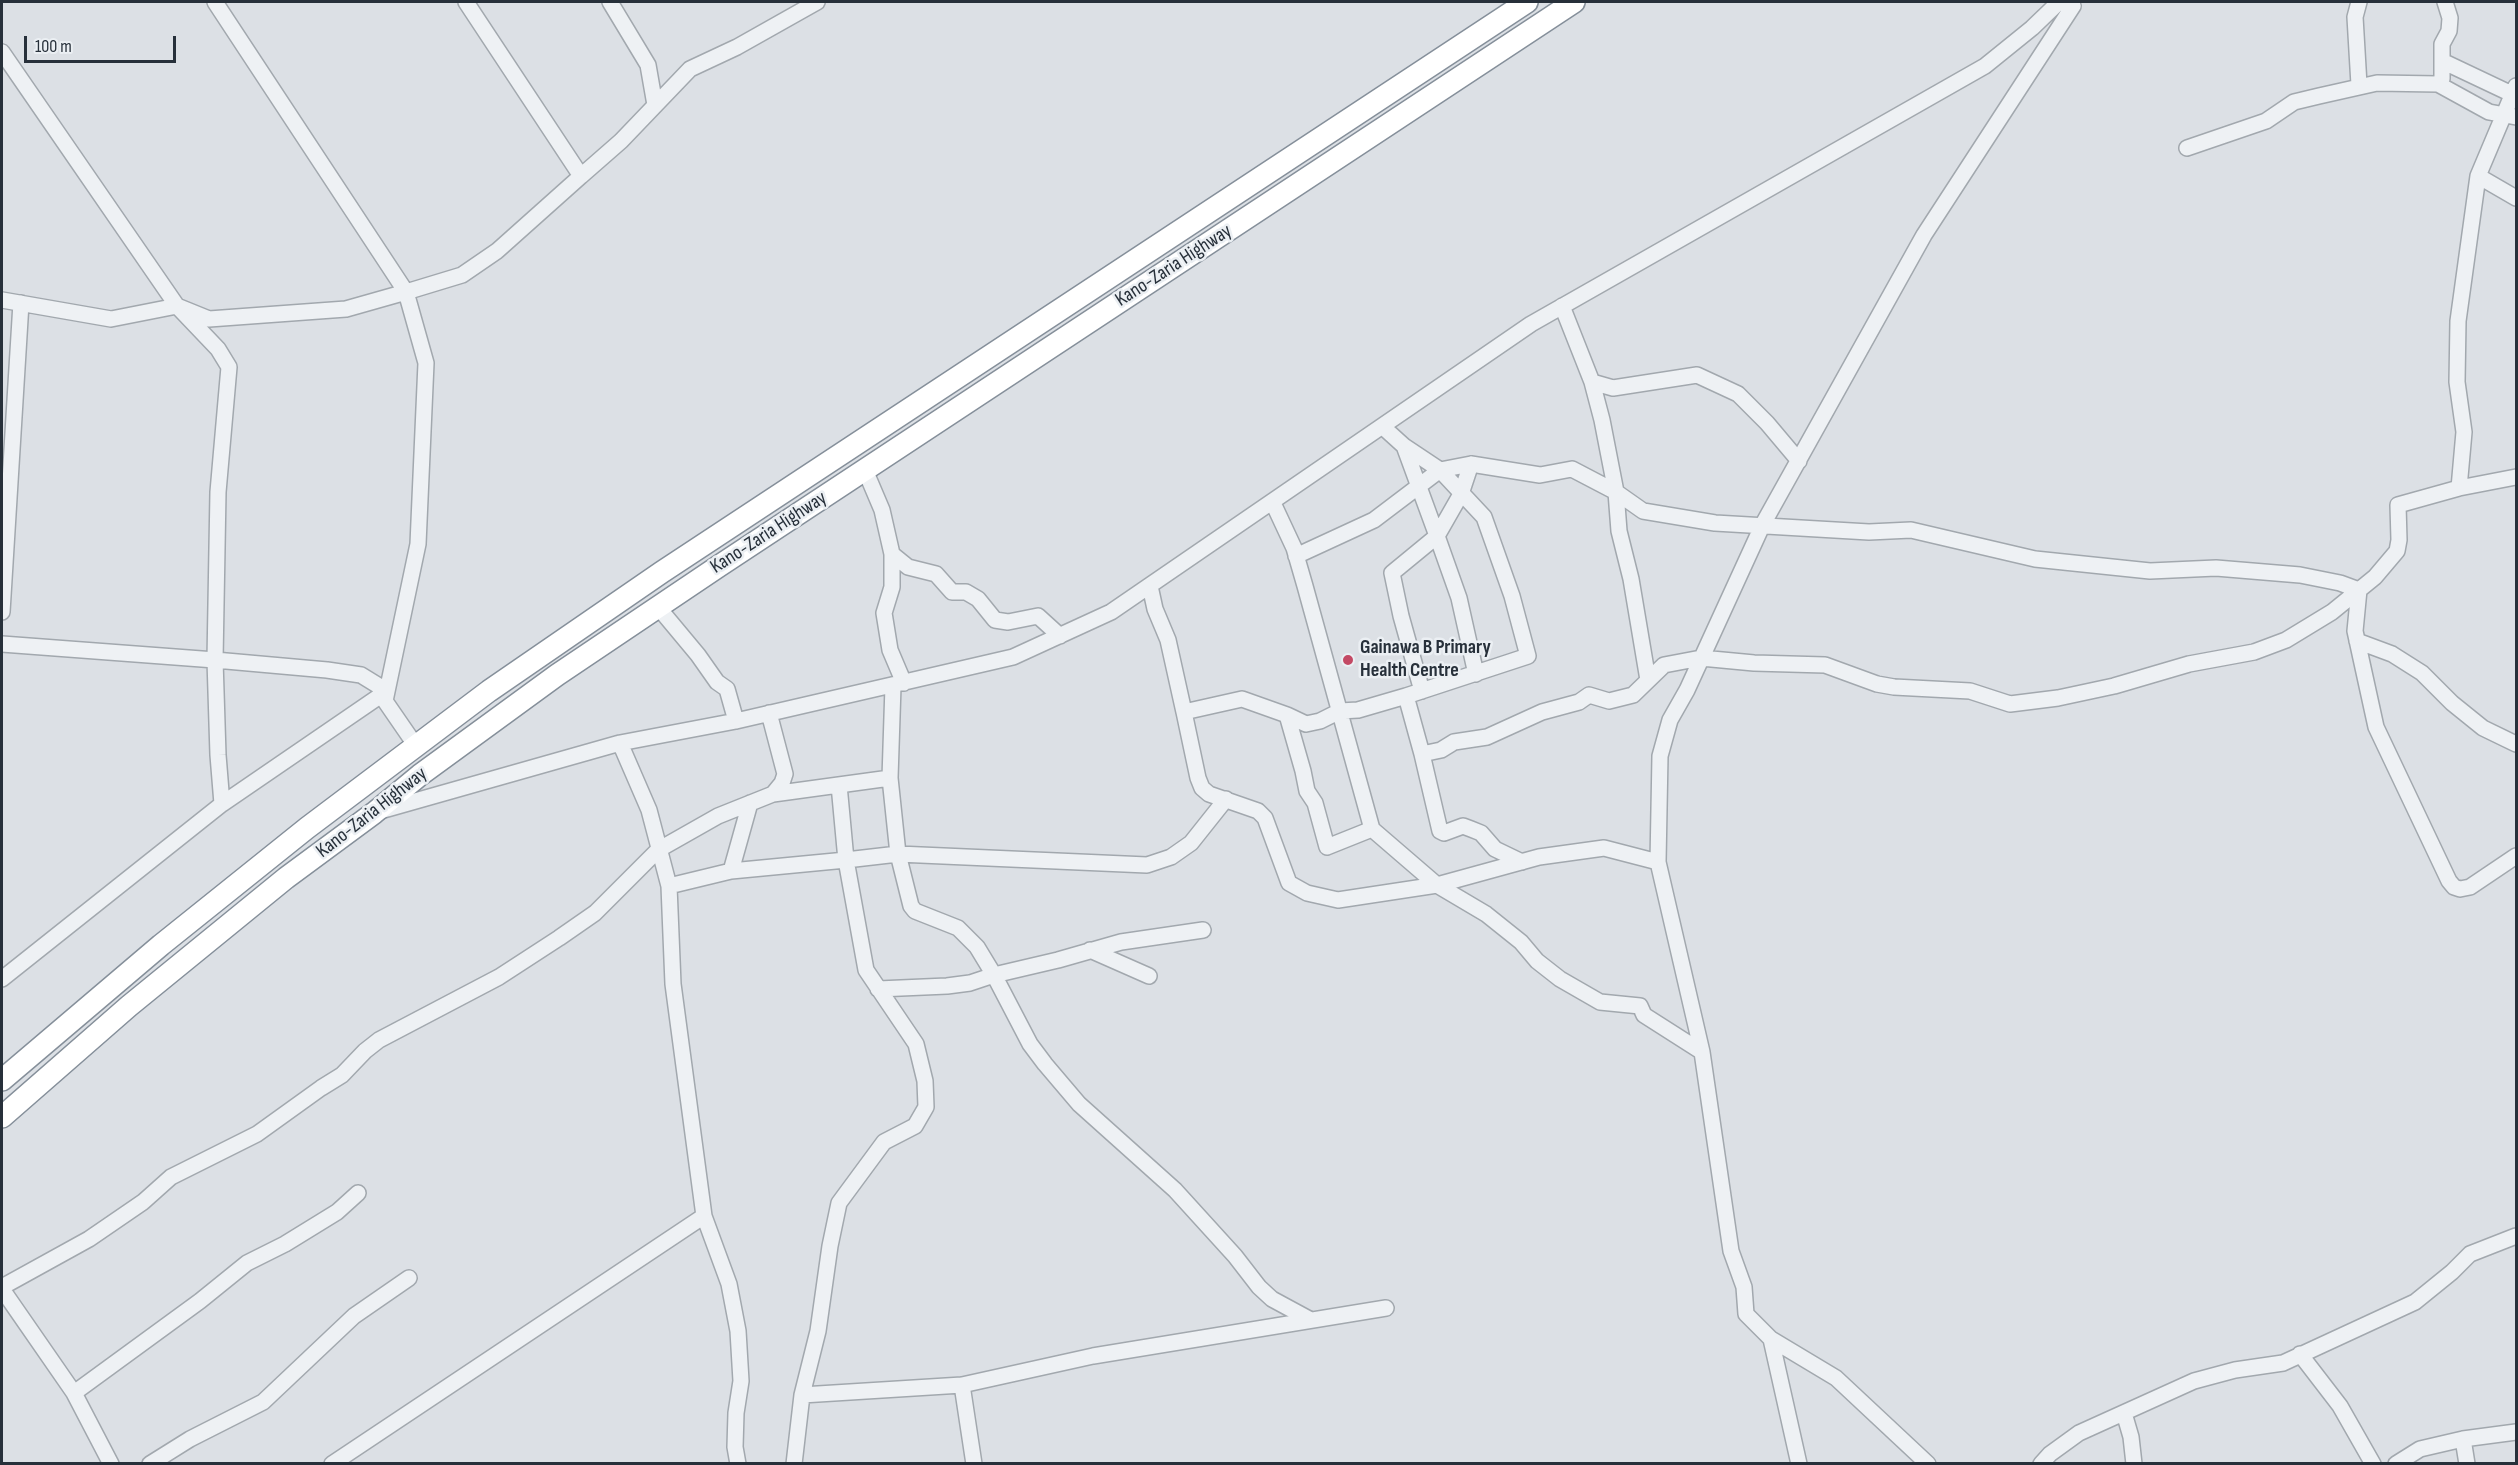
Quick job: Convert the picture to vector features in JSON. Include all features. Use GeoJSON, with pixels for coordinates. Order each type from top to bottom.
{"type":"FeatureCollection","features":[{"type":"Feature","properties":{"kind":"highway","name":"Kano-Zaria Highway"},"geometry":{"type":"LineString","coordinates":[[2,1080],[161,945],[307,828],[489,691],[662,572],[1527,2]]}},
{"type":"Feature","properties":{"kind":"highway","name":"Kano-Zaria Highway"},"geometry":{"type":"LineString","coordinates":[[2,1117],[139,998],[286,878],[374,813],[420,775],[548,682],[1574,2]]}},
{"type":"Feature","properties":{"kind":"street"},"geometry":{"type":"LineString","coordinates":[[215,2],[406,292],[426,363],[418,533],[385,701],[416,746]]}},
{"type":"Feature","properties":{"kind":"street"},"geometry":{"type":"LineString","coordinates":[[466,2],[581,176]]}},
{"type":"Feature","properties":{"kind":"street"},"geometry":{"type":"LineString","coordinates":[[610,2],[648,65],[655,105]]}},
{"type":"Feature","properties":{"kind":"street"},"geometry":{"type":"LineString","coordinates":[[2,300],[111,319],[177,306],[209,319],[345,309],[462,275],[497,252],[621,141],[690,69],[737,47],[817,2]]}},
{"type":"Feature","properties":{"kind":"street"},"geometry":{"type":"LineString","coordinates":[[2359,2],[2355,17],[2359,85]]}},
{"type":"Feature","properties":{"kind":"street"},"geometry":{"type":"LineString","coordinates":[[2438,84],[2442,79],[2442,44],[2449,31],[2450,18],[2445,2]]}},
{"type":"Feature","properties":{"kind":"street"},"geometry":{"type":"LineString","coordinates":[[374,813],[620,743],[736,721],[1013,657],[1111,612],[1531,324],[1985,66],[2032,28],[2069,3]]}},
{"type":"Feature","properties":{"kind":"street"},"geometry":{"type":"LineString","coordinates":[[1928,1464],[1836,1378],[1771,1339],[1746,1314],[1744,1287],[1731,1251],[1702,1052],[1658,862],[1660,756],[1670,720],[1688,690],[1763,524],[1924,235],[2069,3]]}},
{"type":"Feature","properties":{"kind":"street"},"geometry":{"type":"LineString","coordinates":[[2,52],[177,306],[218,349],[229,368],[218,492],[215,660],[222,804]]}},
{"type":"Feature","properties":{"kind":"street"},"geometry":{"type":"LineString","coordinates":[[2442,61],[2515,92],[2509,117],[2478,176],[2457,321],[2457,382],[2464,432],[2459,488]]}},
{"type":"Feature","properties":{"kind":"street"},"geometry":{"type":"LineString","coordinates":[[2187,148],[2265,121],[2294,102],[2359,85],[2377,83],[2438,84],[2489,112],[2509,117]]}},
{"type":"Feature","properties":{"kind":"street"},"geometry":{"type":"LineString","coordinates":[[2478,176],[2517,198]]}},
{"type":"Feature","properties":{"kind":"street"},"geometry":{"type":"LineString","coordinates":[[2,612],[21,303]]}},
{"type":"Feature","properties":{"kind":"street"},"geometry":{"type":"LineString","coordinates":[[1562,306],[1592,382],[1602,420],[1616,492],[1619,531],[1631,579],[1648,680]]}},
{"type":"Feature","properties":{"kind":"street"},"geometry":{"type":"LineString","coordinates":[[1592,382],[1613,388],[1697,375],[1738,394],[1767,423],[1799,461]]}},
{"type":"Feature","properties":{"kind":"street"},"geometry":{"type":"LineString","coordinates":[[1184,712],[1242,699],[1306,724],[1320,721],[1340,711],[1358,710],[1406,696],[1528,656],[1512,597],[1484,517],[1440,470],[1404,446],[1383,427]]}},
{"type":"Feature","properties":{"kind":"street"},"geometry":{"type":"LineString","coordinates":[[1404,446],[1459,598],[1476,674]]}},
{"type":"Feature","properties":{"kind":"street"},"geometry":{"type":"LineString","coordinates":[[1296,556],[1374,520],[1440,470],[1471,464],[1540,475],[1572,469],[1616,492],[1643,511],[1715,523],[1763,524],[1869,532],[1911,530],[2035,559],[2150,571],[2216,568],[2300,575],[2340,583],[2359,590]]}},
{"type":"Feature","properties":{"kind":"street"},"geometry":{"type":"LineString","coordinates":[[1422,691],[1401,616],[1392,573],[1437,536],[1461,494],[1471,464]]}},
{"type":"Feature","properties":{"kind":"street"},"geometry":{"type":"LineString","coordinates":[[865,470],[882,510],[892,554],[892,587],[884,613],[898,684],[890,778],[898,854],[911,906],[915,911],[958,928],[977,946],[1030,1044],[1044,1064],[1079,1104],[1175,1190],[1235,1256],[1259,1287],[1272,1299],[1309,1319]]}},
{"type":"Feature","properties":{"kind":"street"},"geometry":{"type":"LineString","coordinates":[[1422,754],[1441,750],[1454,742],[1487,737],[1542,712],[1579,702],[1589,695],[1609,701],[1633,695],[1664,665],[1701,658],[1754,663],[1826,664],[1877,684],[1970,691],[2010,704],[2023,704],[2114,686],[2189,664],[2254,652],[2306,630],[2345,604],[2375,578],[2397,550],[2398,506],[2459,488],[2517,477]]}},
{"type":"Feature","properties":{"kind":"street"},"geometry":{"type":"LineString","coordinates":[[1273,503],[1296,556],[1372,830],[1437,885],[1486,914],[1521,942],[1537,961],[1580,992],[1600,1002],[1640,1006],[1644,1015],[1702,1052]]}},
{"type":"Feature","properties":{"kind":"street"},"geometry":{"type":"LineString","coordinates":[[892,554],[908,567],[936,574],[952,591],[966,592],[978,599],[995,620],[1008,622],[1038,616],[1060,636]]}},
{"type":"Feature","properties":{"kind":"street"},"geometry":{"type":"LineString","coordinates":[[1150,586],[1155,609],[1168,639],[1202,788],[1209,794],[1258,811],[1265,818],[1289,883],[1307,893],[1338,900],[1437,885],[1539,857],[1604,848],[1658,862]]}},
{"type":"Feature","properties":{"kind":"street"},"geometry":{"type":"LineString","coordinates":[[2359,590],[2355,631],[2376,727],[2449,882],[2460,889],[2470,887],[2517,856]]}},
{"type":"Feature","properties":{"kind":"street"},"geometry":{"type":"LineString","coordinates":[[658,607],[717,682],[727,689],[736,721]]}},
{"type":"Feature","properties":{"kind":"street"},"geometry":{"type":"LineString","coordinates":[[2357,641],[2392,654],[2422,673],[2452,703],[2483,728],[2517,744]]}},
{"type":"Feature","properties":{"kind":"street"},"geometry":{"type":"LineString","coordinates":[[2,644],[327,670],[361,675],[387,691]]}},
{"type":"Feature","properties":{"kind":"street"},"geometry":{"type":"LineString","coordinates":[[2,979],[222,804],[387,691]]}},
{"type":"Feature","properties":{"kind":"street"},"geometry":{"type":"LineString","coordinates":[[1406,696],[1440,831],[1444,833],[1463,826],[1471,828],[1481,833],[1495,849],[1521,862]]}},
{"type":"Feature","properties":{"kind":"street"},"geometry":{"type":"LineString","coordinates":[[769,713],[785,774],[782,783],[773,794]]}},
{"type":"Feature","properties":{"kind":"street"},"geometry":{"type":"LineString","coordinates":[[1287,715],[1304,771],[1307,791],[1315,803],[1327,847],[1372,830]]}},
{"type":"Feature","properties":{"kind":"street"},"geometry":{"type":"LineString","coordinates":[[620,743],[642,790],[669,886],[672,984],[704,1216],[729,1284],[738,1331],[741,1381],[736,1413],[735,1447],[738,1464]]}},
{"type":"Feature","properties":{"kind":"street"},"geometry":{"type":"LineString","coordinates":[[111,1464],[74,1393],[2,1288],[89,1239],[143,1202],[171,1177],[257,1134],[342,1075],[379,1040],[499,977],[559,938],[595,913],[658,850],[718,816],[773,794],[890,778]]}},
{"type":"Feature","properties":{"kind":"street"},"geometry":{"type":"LineString","coordinates":[[794,1464],[802,1395],[818,1331],[830,1246],[839,1203],[884,1142],[915,1126],[926,1107],[926,1081],[916,1044],[866,970],[846,860],[839,785]]}},
{"type":"Feature","properties":{"kind":"street"},"geometry":{"type":"LineString","coordinates":[[669,886],[731,871],[898,854],[1147,865],[1171,857],[1191,843],[1226,800]]}},
{"type":"Feature","properties":{"kind":"street"},"geometry":{"type":"LineString","coordinates":[[731,871],[750,803]]}},
{"type":"Feature","properties":{"kind":"street"},"geometry":{"type":"LineString","coordinates":[[878,989],[958,984],[1121,942],[1203,930]]}},
{"type":"Feature","properties":{"kind":"street"},"geometry":{"type":"LineString","coordinates":[[1090,950],[1149,976]]}},
{"type":"Feature","properties":{"kind":"street"},"geometry":{"type":"LineString","coordinates":[[74,1393],[200,1301],[247,1263],[285,1244],[337,1212],[358,1193]]}},
{"type":"Feature","properties":{"kind":"street"},"geometry":{"type":"LineString","coordinates":[[332,1464],[704,1216]]}},
{"type":"Feature","properties":{"kind":"street"},"geometry":{"type":"LineString","coordinates":[[2041,1464],[2050,1454],[2079,1433],[2194,1381],[2235,1370],[2283,1363],[2415,1302],[2470,1254],[2517,1236]]}},
{"type":"Feature","properties":{"kind":"street"},"geometry":{"type":"LineString","coordinates":[[150,1464],[190,1439],[263,1402],[354,1316],[409,1278]]}},
{"type":"Feature","properties":{"kind":"street"},"geometry":{"type":"LineString","coordinates":[[802,1395],[962,1385],[1092,1356],[1386,1308]]}},
{"type":"Feature","properties":{"kind":"street"},"geometry":{"type":"LineString","coordinates":[[1771,1339],[1799,1464]]}},
{"type":"Feature","properties":{"kind":"street"},"geometry":{"type":"LineString","coordinates":[[2300,1354],[2340,1406],[2373,1464]]}},
{"type":"Feature","properties":{"kind":"street"},"geometry":{"type":"LineString","coordinates":[[962,1385],[974,1464]]}},
{"type":"Feature","properties":{"kind":"street"},"geometry":{"type":"LineString","coordinates":[[2124,1413],[2131,1437],[2134,1464]]}},
{"type":"Feature","properties":{"kind":"street"},"geometry":{"type":"LineString","coordinates":[[2396,1464],[2420,1449],[2463,1439],[2517,1432]]}},
{"type":"Feature","properties":{"kind":"street"},"geometry":{"type":"LineString","coordinates":[[2463,1439],[2467,1464]]}},
{"type":"Feature","properties":{"kind":"place","name":"Gainawa B Primary Health Centre"},"geometry":{"type":"Point","coordinates":[1348,660]}}]}
